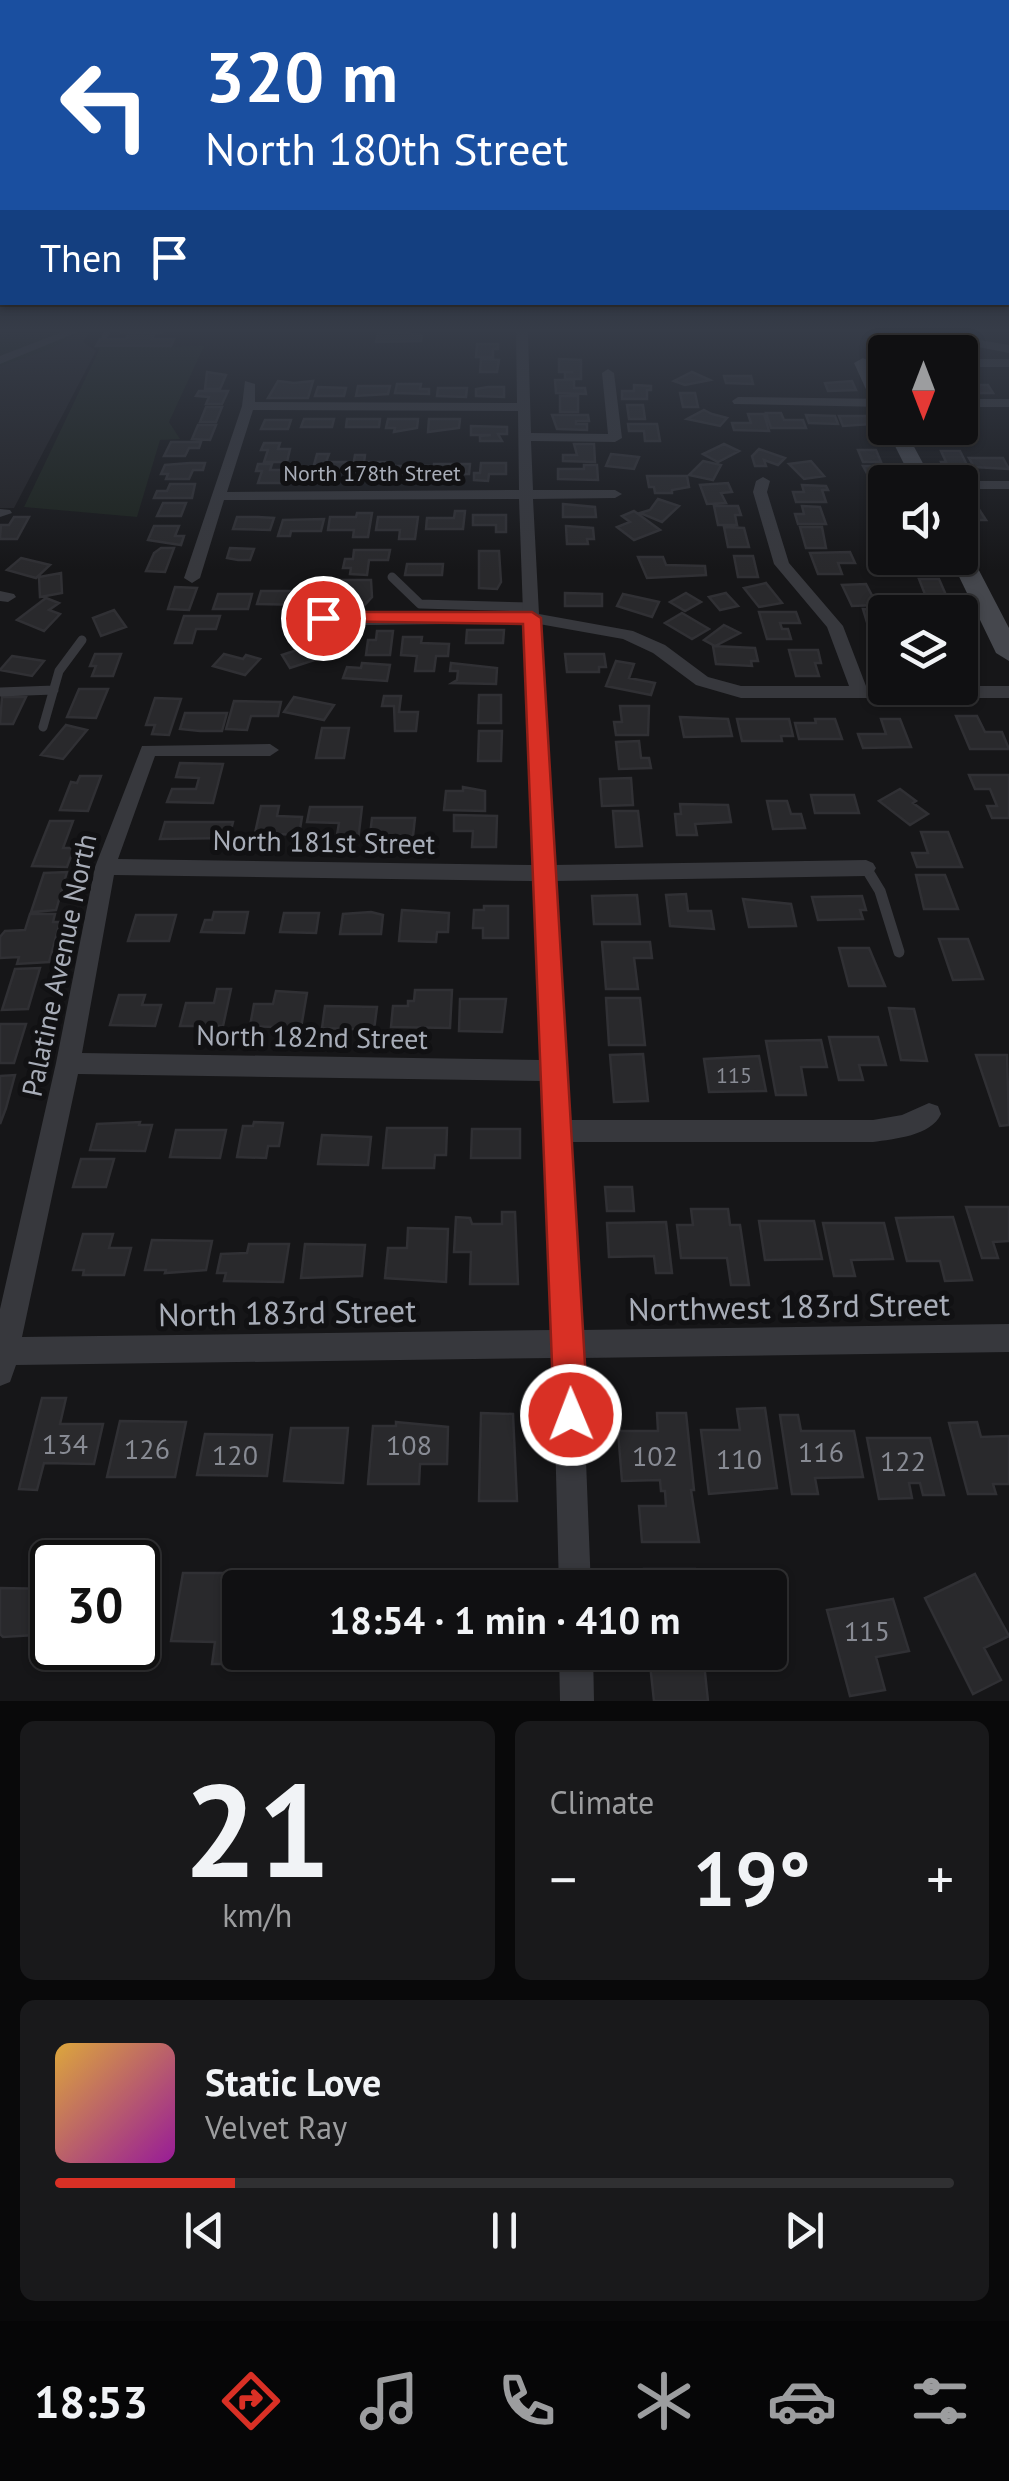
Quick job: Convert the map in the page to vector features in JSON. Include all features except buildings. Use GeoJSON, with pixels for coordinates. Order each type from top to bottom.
{"type":"FeatureCollection","features":[{"type":"Feature","properties":{"kind":"street"},"geometry":{"type":"LineString","coordinates":[[192,578],[246,411]]}},
{"type":"Feature","properties":{"kind":"street"},"geometry":{"type":"LineString","coordinates":[[523,411],[542,873],[570,1346],[574,1570]]}},
{"type":"Feature","properties":{"kind":"street"},"geometry":{"type":"LineString","coordinates":[[524,437],[616,438],[613,411]]}},
{"type":"Feature","properties":{"kind":"street"},"geometry":{"type":"LineString","coordinates":[[763,481],[760,492],[782,564],[835,626],[860,694]]}},
{"type":"Feature","properties":{"kind":"street"},"geometry":{"type":"LineString","coordinates":[[978,485],[1009,485]]}},
{"type":"Feature","properties":{"kind":"street","name":"North 178th Street"},"geometry":{"type":"LineString","coordinates":[[218,496],[615,494]]}},
{"type":"Feature","properties":{"kind":"street"},"geometry":{"type":"LineString","coordinates":[[970,575],[1009,653]]}},
{"type":"Feature","properties":{"kind":"street"},"geometry":{"type":"LineString","coordinates":[[291,621],[532,612],[627,635],[659,649],[688,672],[720,689],[860,694],[1009,692]]}},
{"type":"Feature","properties":{"kind":"street","name":"Palatine Avenue North"},"geometry":{"type":"LineString","coordinates":[[3,1361],[68,1062],[105,867],[148,750],[270,750]]}},
{"type":"Feature","properties":{"kind":"street","name":"North 181st Street"},"geometry":{"type":"LineString","coordinates":[[105,867],[542,873],[866,868]]}},
{"type":"Feature","properties":{"kind":"street","name":"North 182nd Street"},"geometry":{"type":"LineString","coordinates":[[68,1062],[556,1071]]}},
{"type":"Feature","properties":{"kind":"street"},"geometry":{"type":"LineString","coordinates":[[559,1132],[873,1132],[904,1126],[929,1114]]}},
{"type":"Feature","properties":{"kind":"street","name":"Northwest 183rd Street"},"geometry":{"type":"LineString","coordinates":[[570,1346],[1009,1338]]}},
{"type":"Feature","properties":{"kind":"street","name":"North 183rd Street"},"geometry":{"type":"LineString","coordinates":[[3,1361],[570,1346]]}},
{"type":"Feature","properties":{"kind":"street"},"geometry":{"type":"LineString","coordinates":[[576,1670],[577,1701]]}},
{"type":"Feature","properties":{"kind":"lane"},"geometry":{"type":"LineString","coordinates":[[392,578],[420,604],[532,612]]}},
{"type":"Feature","properties":{"kind":"lane"},"geometry":{"type":"LineString","coordinates":[[43,727],[59,671],[82,640]]}},
{"type":"Feature","properties":{"kind":"lane"},"geometry":{"type":"LineString","coordinates":[[0,692],[54,690]]}},
{"type":"Feature","properties":{"kind":"lane"},"geometry":{"type":"LineString","coordinates":[[866,868],[880,891],[899,952]]}},
{"type":"Feature","properties":{"kind":"shaded area"},"geometry":{"type":"Polygon","coordinates":[[[0,411],[64,411],[14,508],[0,508],[0,411]]]}},
{"type":"Feature","properties":{"kind":"shaded area"},"geometry":{"type":"Polygon","coordinates":[[[70,411],[174,411],[169,422],[180,439],[160,440],[137,517],[24,507],[70,411]]]}},
{"type":"Feature","properties":{"kind":"route"},"geometry":{"type":"LineString","coordinates":[[323,618],[532,618],[571,1415]]}}]}
